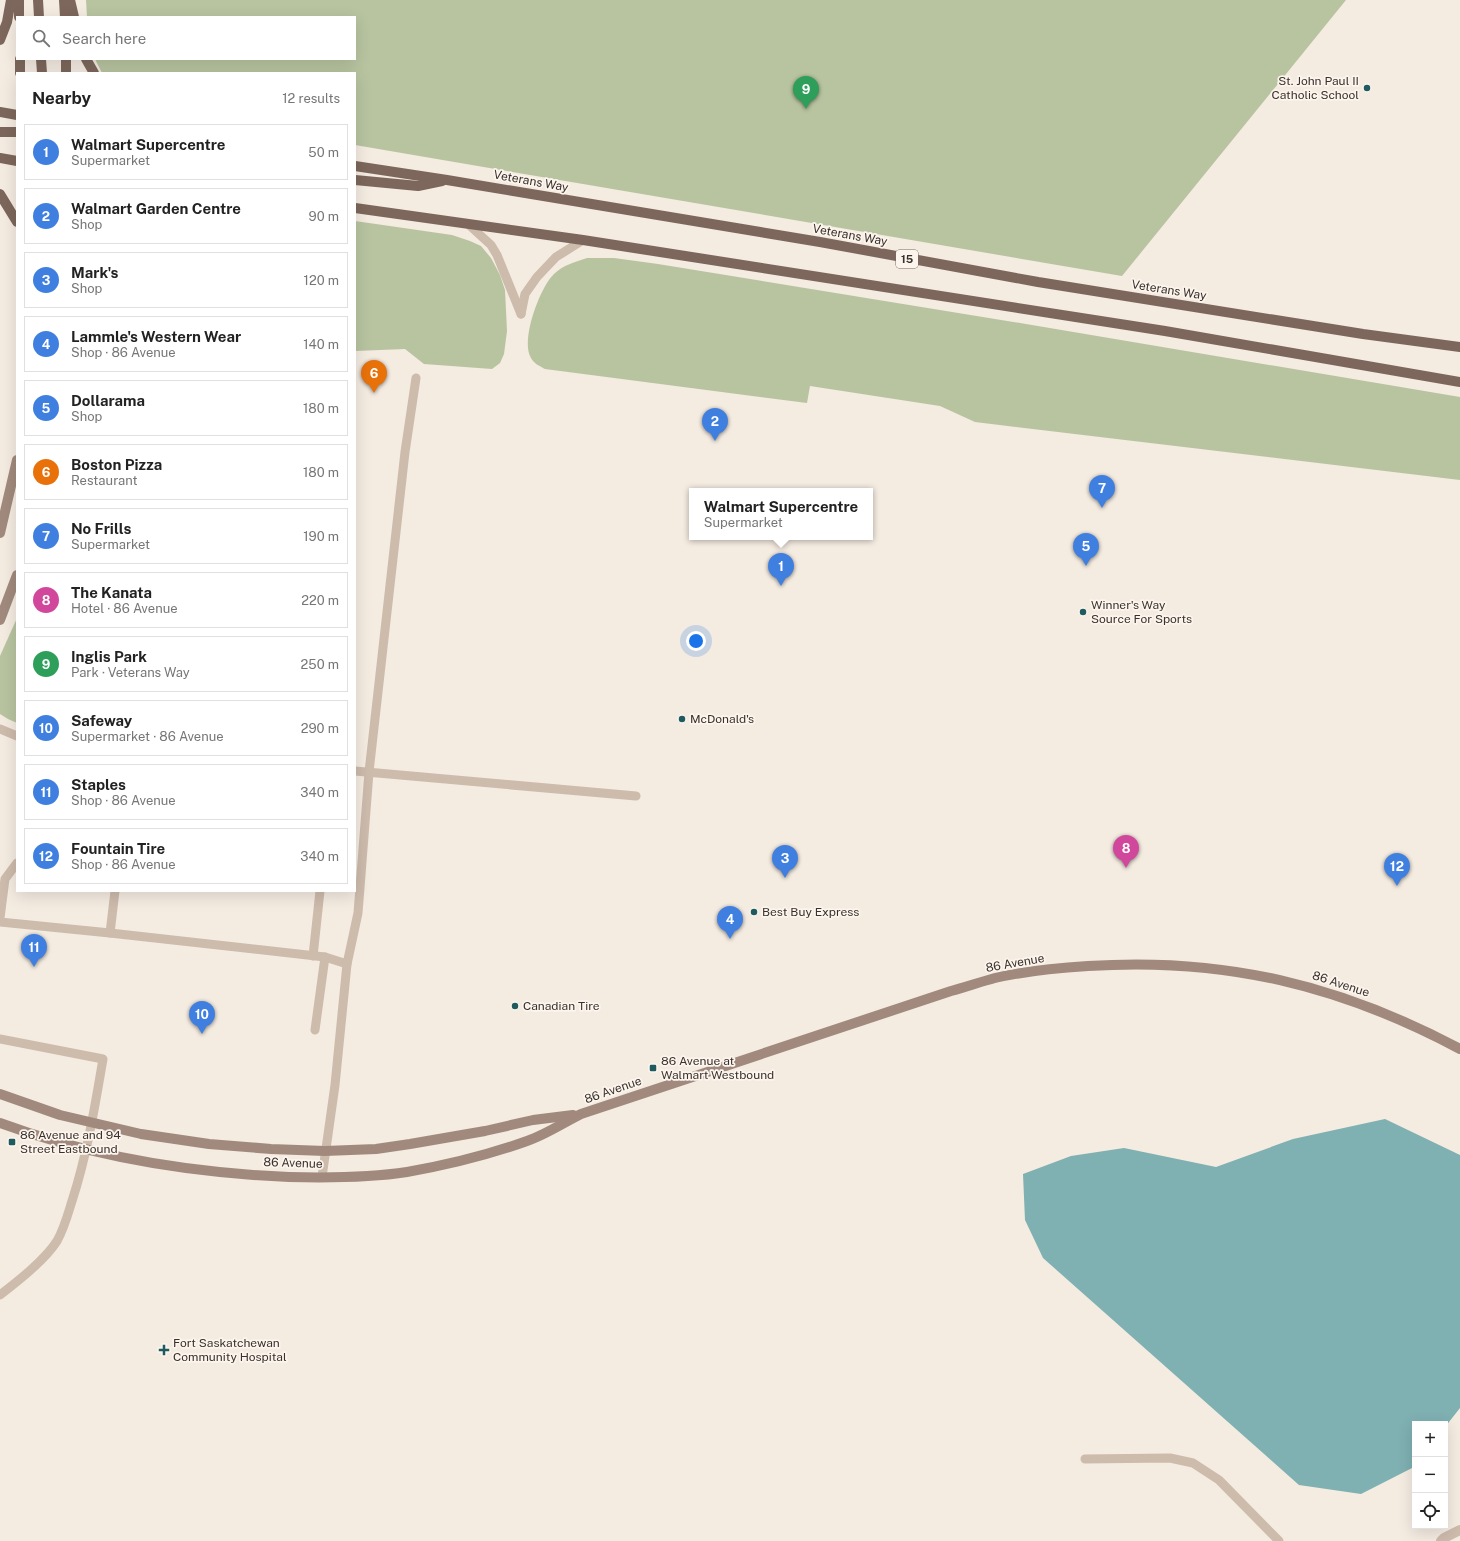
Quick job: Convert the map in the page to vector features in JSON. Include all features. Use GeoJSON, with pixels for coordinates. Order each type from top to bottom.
{"type":"FeatureCollection","features":[{"type":"Feature","properties":{"kind":"main road"},"geometry":{"type":"LineString","coordinates":[[0,40],[7,22],[11,0]]}},
{"type":"Feature","properties":{"kind":"main road"},"geometry":{"type":"LineString","coordinates":[[19,0],[19,16]]}},
{"type":"Feature","properties":{"kind":"main road"},"geometry":{"type":"LineString","coordinates":[[38,0],[39,16]]}},
{"type":"Feature","properties":{"kind":"main road"},"geometry":{"type":"LineString","coordinates":[[64,0],[65,16]]}},
{"type":"Feature","properties":{"kind":"main road"},"geometry":{"type":"LineString","coordinates":[[70,0],[74,16]]}},
{"type":"Feature","properties":{"kind":"main road"},"geometry":{"type":"LineString","coordinates":[[20,60],[20,72]]}},
{"type":"Feature","properties":{"kind":"main road"},"geometry":{"type":"LineString","coordinates":[[41,60],[42,72]]}},
{"type":"Feature","properties":{"kind":"main road"},"geometry":{"type":"LineString","coordinates":[[66,60],[66,72]]}},
{"type":"Feature","properties":{"kind":"main road"},"geometry":{"type":"LineString","coordinates":[[87,60],[93,72]]}},
{"type":"Feature","properties":{"kind":"main road"},"geometry":{"type":"LineString","coordinates":[[0,112],[16,115]]}},
{"type":"Feature","properties":{"kind":"main road"},"geometry":{"type":"LineString","coordinates":[[0,132],[16,132]]}},
{"type":"Feature","properties":{"kind":"main road"},"geometry":{"type":"LineString","coordinates":[[0,158],[16,161]]}},
{"type":"Feature","properties":{"kind":"main road","name":"Veterans Way"},"geometry":{"type":"LineString","coordinates":[[356,166],[820,242],[1038,282],[1363,334],[1460,347]]}},
{"type":"Feature","properties":{"kind":"main road"},"geometry":{"type":"LineString","coordinates":[[356,180],[418,186],[448,180]]}},
{"type":"Feature","properties":{"kind":"main road"},"geometry":{"type":"LineString","coordinates":[[0,194],[16,220]]}},
{"type":"Feature","properties":{"kind":"main road"},"geometry":{"type":"LineString","coordinates":[[356,208],[584,240],[1165,330],[1457,382]]}},
{"type":"Feature","properties":{"kind":"street"},"geometry":{"type":"LineString","coordinates":[[0,533],[16,464]]}},
{"type":"Feature","properties":{"kind":"street"},"geometry":{"type":"LineString","coordinates":[[0,620],[16,578]]}},
{"type":"Feature","properties":{"kind":"street","name":"86 Avenue"},"geometry":{"type":"LineString","coordinates":[[0,1123],[52,1140],[86,1149],[148,1163],[180,1168],[265,1176],[322,1177],[379,1175],[406,1172],[445,1165],[528,1141],[580,1114],[951,991],[1003,977],[1032,972],[1121,964],[1170,965],[1220,969],[1257,974],[1301,984],[1381,1011],[1434,1035],[1460,1049]]}},
{"type":"Feature","properties":{"kind":"street","name":"86 Avenue"},"geometry":{"type":"LineString","coordinates":[[0,1094],[91,1124],[140,1134],[209,1144],[271,1149],[325,1151],[360,1150],[410,1144],[499,1128],[533,1120],[580,1114]]}},
{"type":"Feature","properties":{"kind":"street"},"geometry":{"type":"LineString","coordinates":[[1441,1541],[1460,1530]]}},
{"type":"Feature","properties":{"kind":"lane"},"geometry":{"type":"LineString","coordinates":[[468,224],[491,245],[497,255],[521,314],[525,294],[537,278],[556,257],[584,240]]}},
{"type":"Feature","properties":{"kind":"lane"},"geometry":{"type":"LineString","coordinates":[[322,1177],[335,1085],[347,964],[358,913],[369,772],[405,452],[416,378]]}},
{"type":"Feature","properties":{"kind":"lane"},"geometry":{"type":"LineString","coordinates":[[0,729],[16,736]]}},
{"type":"Feature","properties":{"kind":"lane"},"geometry":{"type":"LineString","coordinates":[[356,771],[636,796]]}},
{"type":"Feature","properties":{"kind":"lane"},"geometry":{"type":"LineString","coordinates":[[0,918],[3,879],[16,864]]}},
{"type":"Feature","properties":{"kind":"lane"},"geometry":{"type":"LineString","coordinates":[[110,933],[115,892]]}},
{"type":"Feature","properties":{"kind":"lane"},"geometry":{"type":"LineString","coordinates":[[313,956],[320,892]]}},
{"type":"Feature","properties":{"kind":"lane"},"geometry":{"type":"LineString","coordinates":[[0,922],[325,957],[347,964]]}},
{"type":"Feature","properties":{"kind":"lane"},"geometry":{"type":"LineString","coordinates":[[315,1030],[325,957]]}},
{"type":"Feature","properties":{"kind":"lane"},"geometry":{"type":"LineString","coordinates":[[0,1039],[103,1059],[86,1149],[65,1221],[56,1241],[21,1278],[0,1295]]}},
{"type":"Feature","properties":{"kind":"lane"},"geometry":{"type":"LineString","coordinates":[[1085,1458],[1170,1458],[1193,1463],[1219,1480],[1279,1541]]}},
{"type":"Feature","properties":{"kind":"green space"},"geometry":{"type":"Polygon","coordinates":[[[86,0],[1346,0],[1122,276],[356,145],[356,72],[102,72],[96,60],[356,60],[356,16],[87,16],[86,0]]]}},
{"type":"Feature","properties":{"kind":"green space"},"geometry":{"type":"Polygon","coordinates":[[[356,221],[452,235],[470,241],[481,246],[491,258],[500,275],[505,290],[507,331],[504,354],[500,363],[492,369],[424,364],[405,349],[356,351],[356,221]]]}},
{"type":"Feature","properties":{"kind":"green space"},"geometry":{"type":"Polygon","coordinates":[[[587,258],[614,258],[658,264],[1460,397],[1460,480],[975,422],[940,406],[810,386],[807,403],[545,369],[534,362],[528,350],[528,340],[533,314],[543,290],[554,274],[565,266],[587,258]]]}},
{"type":"Feature","properties":{"kind":"green space"},"geometry":{"type":"Polygon","coordinates":[[[16,620],[16,723],[0,714],[0,656],[16,620]]]}},
{"type":"Feature","properties":{"kind":"water"},"geometry":{"type":"Polygon","coordinates":[[[1385,1119],[1460,1155],[1460,1408],[1448,1423],[1448,1421],[1412,1421],[1412,1468],[1361,1494],[1299,1485],[1043,1258],[1025,1220],[1023,1174],[1071,1156],[1124,1148],[1216,1167],[1293,1139],[1385,1119]]]}},
{"type":"Feature","properties":{"kind":"place","name":"St. John Paul II Catholic School"},"geometry":{"type":"Point","coordinates":[1367,88]}},
{"type":"Feature","properties":{"kind":"place","name":"Inglis Park"},"geometry":{"type":"Point","coordinates":[806,109]}},
{"type":"Feature","properties":{"kind":"place","name":"Boston Pizza"},"geometry":{"type":"Point","coordinates":[374,393]}},
{"type":"Feature","properties":{"kind":"place","name":"Walmart Garden Centre"},"geometry":{"type":"Point","coordinates":[715,441]}},
{"type":"Feature","properties":{"kind":"place","name":"No Frills"},"geometry":{"type":"Point","coordinates":[1102,508]}},
{"type":"Feature","properties":{"kind":"place","name":"Dollarama"},"geometry":{"type":"Point","coordinates":[1086,566]}},
{"type":"Feature","properties":{"kind":"place","name":"Walmart Supercentre"},"geometry":{"type":"Point","coordinates":[781,586]}},
{"type":"Feature","properties":{"kind":"place","name":"Winner's Way Source For Sports"},"geometry":{"type":"Point","coordinates":[1083,612]}},
{"type":"Feature","properties":{"kind":"place","name":"McDonald's"},"geometry":{"type":"Point","coordinates":[682,719]}},
{"type":"Feature","properties":{"kind":"place","name":"The Kanata"},"geometry":{"type":"Point","coordinates":[1126,868]}},
{"type":"Feature","properties":{"kind":"place","name":"Mark's"},"geometry":{"type":"Point","coordinates":[785,878]}},
{"type":"Feature","properties":{"kind":"place","name":"Fountain Tire"},"geometry":{"type":"Point","coordinates":[1397,886]}},
{"type":"Feature","properties":{"kind":"place","name":"Best Buy Express"},"geometry":{"type":"Point","coordinates":[754,912]}},
{"type":"Feature","properties":{"kind":"place","name":"Lammle's Western Wear"},"geometry":{"type":"Point","coordinates":[730,939]}},
{"type":"Feature","properties":{"kind":"place","name":"Staples"},"geometry":{"type":"Point","coordinates":[34,967]}},
{"type":"Feature","properties":{"kind":"place","name":"Canadian Tire"},"geometry":{"type":"Point","coordinates":[515,1006]}},
{"type":"Feature","properties":{"kind":"place","name":"Safeway"},"geometry":{"type":"Point","coordinates":[202,1034]}},
{"type":"Feature","properties":{"kind":"place","name":"86 Avenue at Walmart Westbound"},"geometry":{"type":"Point","coordinates":[653,1068]}},
{"type":"Feature","properties":{"kind":"place","name":"86 Avenue and 94 Street Eastbound"},"geometry":{"type":"Point","coordinates":[12,1142]}},
{"type":"Feature","properties":{"kind":"place","name":"Fort Saskatchewan Community Hospital"},"geometry":{"type":"Point","coordinates":[164,1350]}}]}
